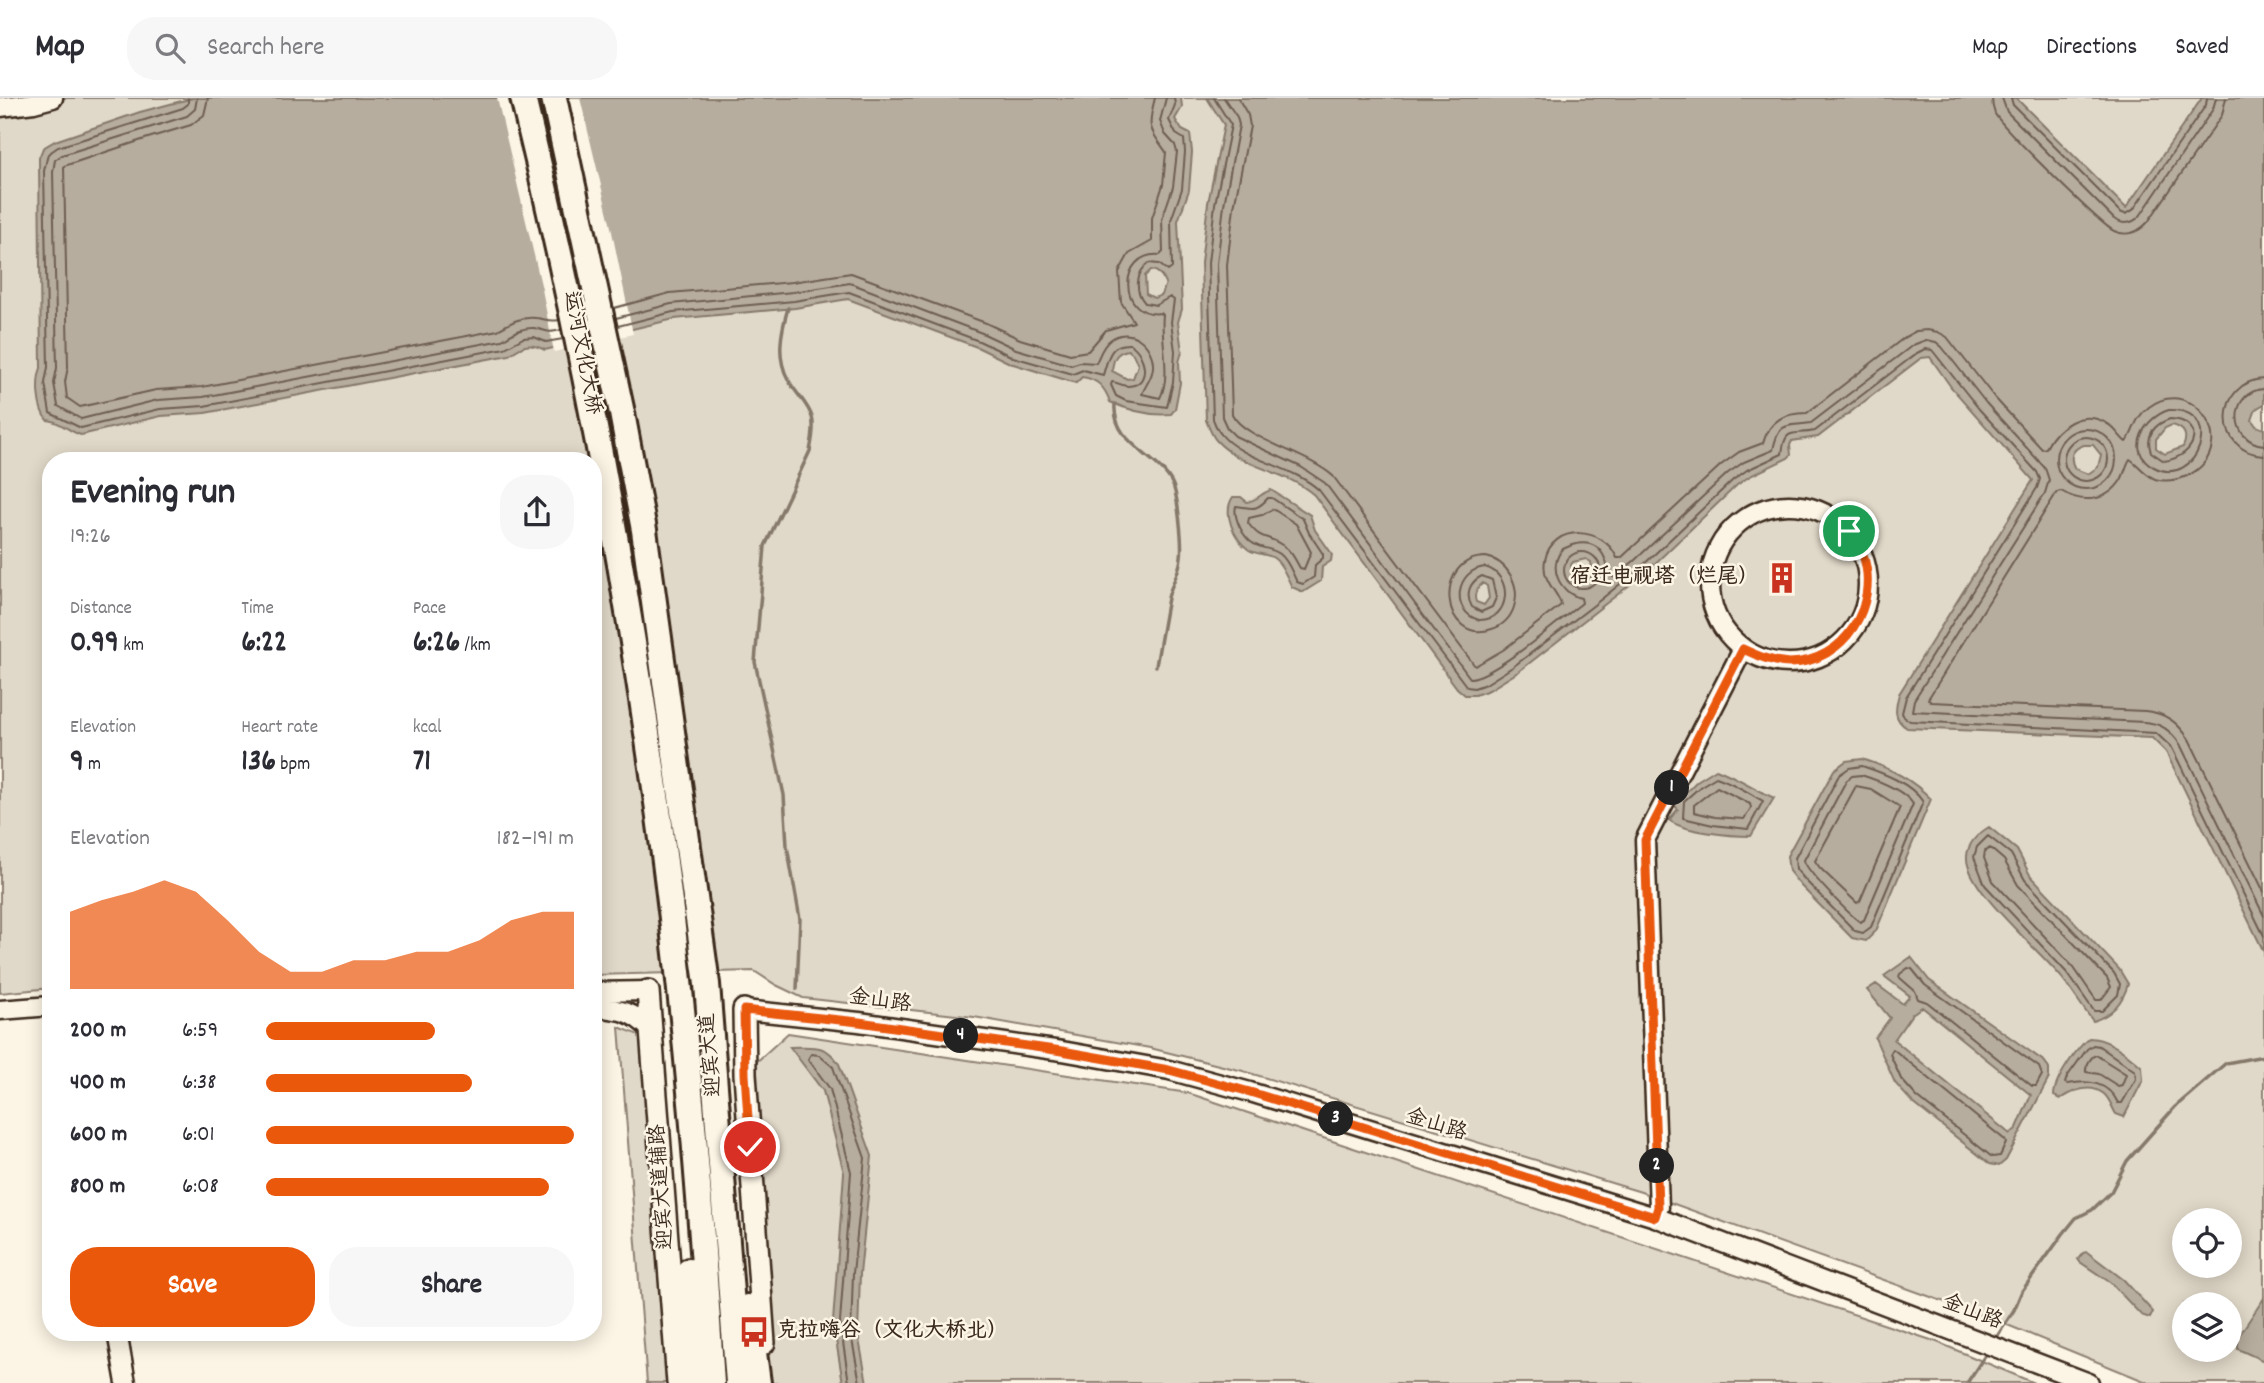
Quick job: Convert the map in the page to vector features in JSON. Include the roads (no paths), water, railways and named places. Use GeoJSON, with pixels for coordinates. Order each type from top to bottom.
{"type":"FeatureCollection","features":[{"type":"Feature","properties":{"kind":"highway","name":"运河文化大桥"},"geometry":{"type":"LineString","coordinates":[[523,98],[555,229],[600,452]]}},
{"type":"Feature","properties":{"kind":"highway","name":"运河文化大桥"},"geometry":{"type":"LineString","coordinates":[[554,98],[622,413],[644,530],[684,811]]}},
{"type":"Feature","properties":{"kind":"highway","name":"运河文化大桥"},"geometry":{"type":"LineString","coordinates":[[602,461],[660,818]]}},
{"type":"Feature","properties":{"kind":"highway","name":"迎宾大道"},"geometry":{"type":"LineString","coordinates":[[684,811],[707,984],[738,1383]]}},
{"type":"Feature","properties":{"kind":"highway","name":"迎宾大道"},"geometry":{"type":"LineString","coordinates":[[660,818],[696,1152],[712,1383]]}},
{"type":"Feature","properties":{"kind":"highway"},"geometry":{"type":"LineString","coordinates":[[697,901],[706,933],[716,995],[738,1227],[758,1383]]}},
{"type":"Feature","properties":{"kind":"highway"},"geometry":{"type":"LineString","coordinates":[[672,921],[689,1260],[690,1383]]}},
{"type":"Feature","properties":{"kind":"main road","name":"迎宾大道辅路"},"geometry":{"type":"LineString","coordinates":[[648,991],[678,1383]]}},
{"type":"Feature","properties":{"kind":"main road"},"geometry":{"type":"LineString","coordinates":[[744,1010],[745,1074],[767,1383]]}},
{"type":"Feature","properties":{"kind":"street"},"geometry":{"type":"LineString","coordinates":[[0,107],[53,98]]}},
{"type":"Feature","properties":{"kind":"street"},"geometry":{"type":"LineString","coordinates":[[1795,505],[1807,506],[1829,515],[1849,531],[1862,553],[1868,578],[1866,603],[1855,626],[1838,645],[1816,658],[1791,663],[1766,660],[1743,649],[1726,632],[1714,610],[1710,587],[1712,563],[1723,541],[1739,523],[1759,510],[1795,505]]}},
{"type":"Feature","properties":{"kind":"street"},"geometry":{"type":"LineString","coordinates":[[1655,1217],[1658,1193],[1645,840],[1743,649]]}},
{"type":"Feature","properties":{"kind":"street"},"geometry":{"type":"LineString","coordinates":[[602,992],[648,991]]}},
{"type":"Feature","properties":{"kind":"street"},"geometry":{"type":"LineString","coordinates":[[0,1010],[42,1007]]}},
{"type":"Feature","properties":{"kind":"street"},"geometry":{"type":"LineString","coordinates":[[602,1008],[620,1010],[636,1016],[650,1030]]}},
{"type":"Feature","properties":{"kind":"street","name":"金山路"},"geometry":{"type":"LineString","coordinates":[[744,1010],[886,1026],[1062,1051],[1169,1070],[1655,1217],[2089,1383]]}},
{"type":"Feature","properties":{"kind":"street"},"geometry":{"type":"LineString","coordinates":[[118,1341],[125,1383]]}},
{"type":"Feature","properties":{"kind":"water"},"geometry":{"type":"Polygon","coordinates":[[[193,98],[1181,98],[1182,107],[1175,119],[1182,130],[1190,134],[1192,152],[1189,190],[1178,221],[1182,309],[1178,322],[1182,352],[1175,409],[1171,414],[1163,414],[1124,408],[1110,402],[1103,388],[1092,380],[1082,377],[1076,383],[1010,363],[977,347],[848,299],[795,308],[674,319],[545,350],[526,346],[509,355],[205,413],[161,416],[81,435],[47,420],[39,402],[39,158],[43,148],[55,141],[140,112],[193,98]],[[1151,270],[1145,276],[1146,294],[1154,298],[1162,295],[1166,283],[1160,274],[1151,270]],[[1128,350],[1116,357],[1112,371],[1127,379],[1133,378],[1138,365],[1128,350]]]}},
{"type":"Feature","properties":{"kind":"water"},"geometry":{"type":"Polygon","coordinates":[[[1207,98],[2016,98],[2126,208],[2202,98],[2264,98],[2264,404],[2256,409],[2252,420],[2256,426],[2264,429],[2264,952],[2166,752],[2152,738],[1907,728],[1899,721],[1896,709],[1899,694],[2033,480],[1951,387],[1930,357],[1921,358],[1818,437],[1792,441],[1791,455],[1788,458],[1737,485],[1645,573],[1518,672],[1489,690],[1465,695],[1457,688],[1314,495],[1290,480],[1238,457],[1216,440],[1209,428],[1206,420],[1201,263],[1208,203],[1224,125],[1207,98]],[[2172,425],[2165,428],[2156,439],[2156,448],[2165,454],[2183,447],[2183,430],[2172,425]],[[2093,445],[2076,449],[2072,454],[2075,469],[2088,474],[2098,467],[2101,455],[2093,445]],[[1586,559],[1571,565],[1574,576],[1579,581],[1589,579],[1593,573],[1591,562],[1586,559]],[[1483,583],[1476,591],[1476,602],[1484,605],[1489,598],[1487,586],[1483,583]]]}},
{"type":"Feature","properties":{"kind":"water"},"geometry":{"type":"Polygon","coordinates":[[[1271,490],[1310,515],[1315,530],[1332,554],[1331,561],[1322,567],[1321,581],[1303,592],[1292,587],[1283,568],[1275,559],[1249,550],[1234,533],[1231,525],[1229,510],[1233,497],[1241,497],[1247,502],[1271,490]]]}},
{"type":"Feature","properties":{"kind":"water"},"geometry":{"type":"Polygon","coordinates":[[[1862,759],[1899,774],[1931,799],[1876,931],[1866,941],[1852,938],[1801,886],[1789,871],[1787,856],[1834,770],[1846,761],[1862,759]]]}},
{"type":"Feature","properties":{"kind":"water"},"geometry":{"type":"Polygon","coordinates":[[[1716,769],[1774,798],[1751,836],[1685,828],[1669,820],[1678,809],[1673,804],[1678,792],[1684,794],[1697,781],[1716,769]]]}},
{"type":"Feature","properties":{"kind":"water"},"geometry":{"type":"Polygon","coordinates":[[[1989,827],[2017,850],[2030,875],[2119,969],[2128,984],[2120,1002],[2106,1015],[2093,1021],[2052,966],[1990,902],[1978,885],[1969,869],[1967,856],[1975,839],[1989,827]]]}},
{"type":"Feature","properties":{"kind":"water"},"geometry":{"type":"Polygon","coordinates":[[[1911,957],[1929,980],[2045,1062],[2049,1069],[2049,1078],[2006,1160],[1999,1166],[1990,1164],[1912,1102],[1895,1083],[1875,1038],[1890,1018],[1867,990],[1876,984],[1903,1004],[1910,996],[1884,976],[1911,957]],[[1922,1007],[1912,1014],[1894,1040],[2010,1134],[2017,1128],[2031,1095],[1922,1007]]]}},
{"type":"Feature","properties":{"kind":"water"},"geometry":{"type":"Polygon","coordinates":[[[2089,1038],[2110,1044],[2142,1067],[2143,1080],[2124,1117],[2116,1114],[2104,1094],[2093,1089],[2076,1091],[2060,1099],[2054,1096],[2067,1065],[2089,1038]]]}},
{"type":"Feature","properties":{"kind":"water"},"geometry":{"type":"Polygon","coordinates":[[[790,1047],[824,1049],[834,1057],[839,1064],[872,1156],[860,1274],[858,1334],[867,1383],[843,1383],[833,1322],[844,1173],[823,1091],[790,1047]]]}},
{"type":"Feature","properties":{"kind":"water"},"geometry":{"type":"Polygon","coordinates":[[[2087,1252],[2124,1280],[2153,1312],[2150,1318],[2141,1315],[2111,1283],[2080,1262],[2078,1259],[2087,1252]]]}},
{"type":"Feature","properties":{"kind":"water"},"geometry":{"type":"Polygon","coordinates":[[[2264,1298],[2264,1361],[2242,1351],[2242,1331],[2264,1298]]]}},
{"type":"Feature","properties":{"kind":"waterway"},"geometry":{"type":"LineString","coordinates":[[788,308],[782,335],[782,362],[791,384],[810,412],[813,434],[810,451],[765,546],[755,662],[784,795],[787,846],[800,919],[797,989]]}},
{"type":"Feature","properties":{"kind":"waterway"},"geometry":{"type":"LineString","coordinates":[[1115,404],[1116,418],[1121,429],[1128,439],[1165,473],[1172,483],[1178,508],[1180,562],[1168,598],[1156,666]]}},
{"type":"Feature","properties":{"kind":"waterway"},"geometry":{"type":"LineString","coordinates":[[1998,1335],[2022,1291],[2063,1234],[2076,1218],[2092,1210],[2111,1192],[2127,1161],[2175,1107],[2226,1063],[2264,1056]]}},
{"type":"Feature","properties":{"kind":"waterway"},"geometry":{"type":"LineString","coordinates":[[1967,1383],[1986,1354]]}},
{"type":"Feature","properties":{"kind":"place","name":"宿迁电视塔（烂尾）"},"geometry":{"type":"Point","coordinates":[1782,578]}},
{"type":"Feature","properties":{"kind":"place","name":"克拉嗨谷（文化大桥北）"},"geometry":{"type":"Point","coordinates":[754,1332]}}]}
